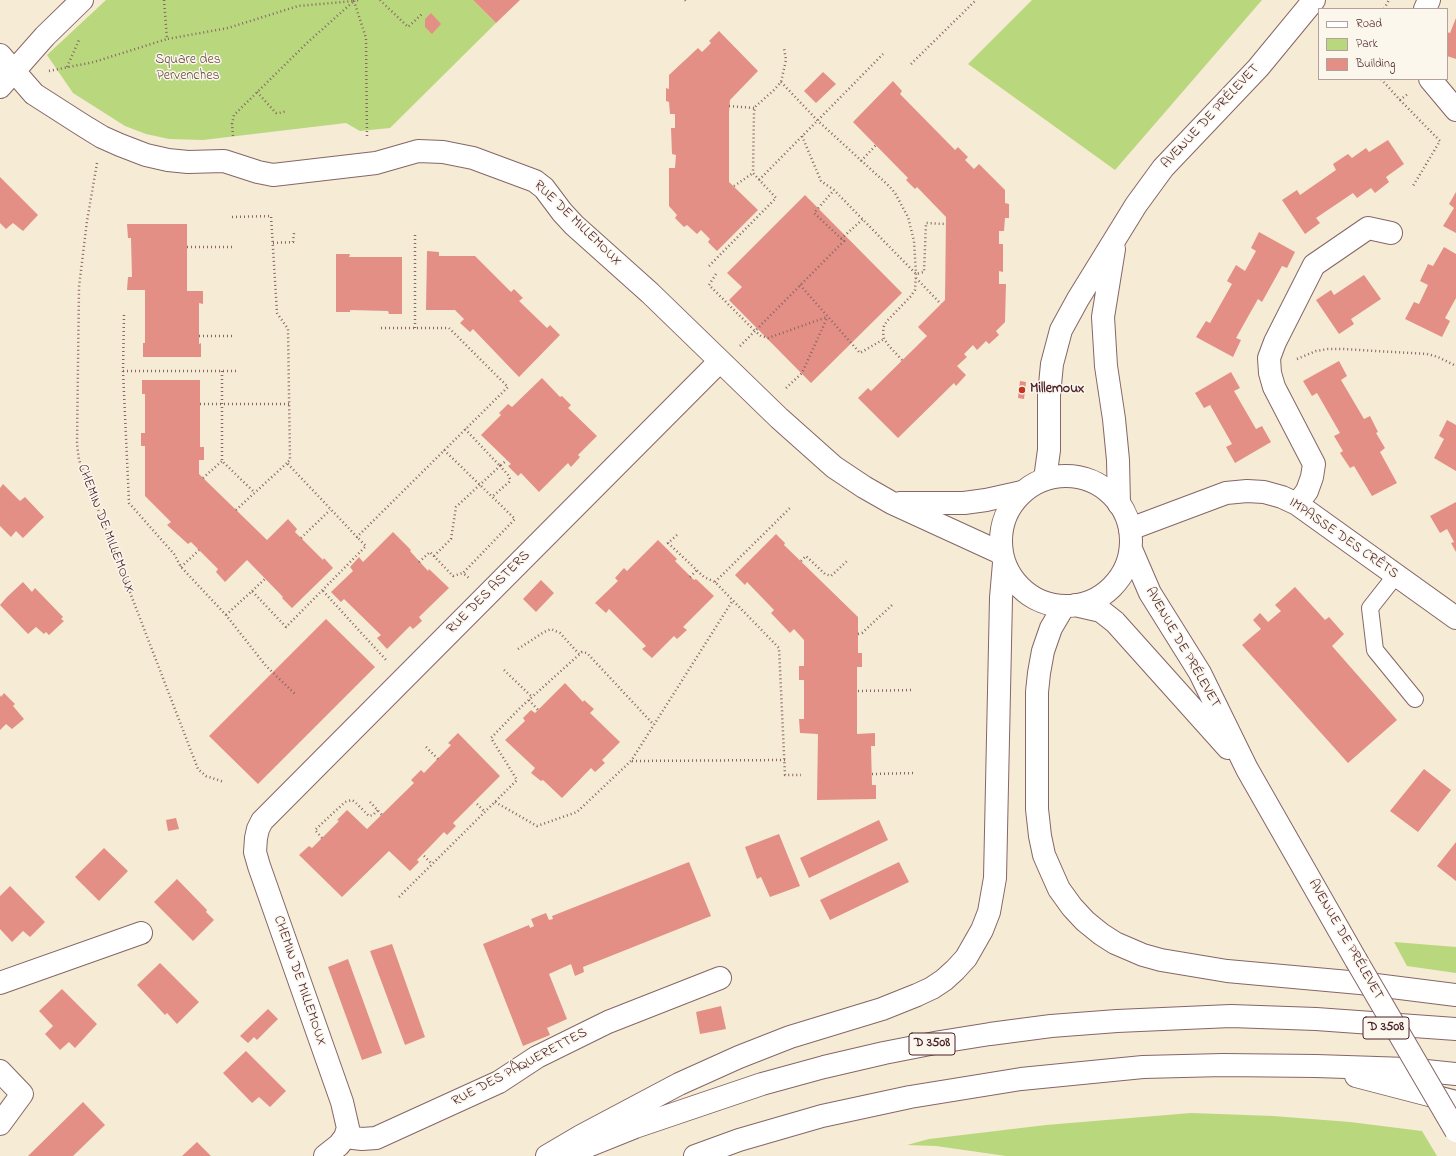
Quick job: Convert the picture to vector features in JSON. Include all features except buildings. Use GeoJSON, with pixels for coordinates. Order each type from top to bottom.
{"type":"FeatureCollection","features":[{"type":"Feature","properties":{"kind":"main road"},"geometry":{"type":"LineString","coordinates":[[4,71],[45,36],[82,0]]}},
{"type":"Feature","properties":{"kind":"main road","name":"AVENUE DE PRÉLEVET"},"geometry":{"type":"LineString","coordinates":[[1045,479],[1049,450],[1049,395],[1052,364],[1061,330],[1078,299],[1136,205],[1163,168],[1258,68],[1314,0]]}},
{"type":"Feature","properties":{"kind":"main road","name":"RUE DE MILLEMOUX"},"geometry":{"type":"LineString","coordinates":[[4,71],[34,94],[102,137],[146,155],[168,160],[188,162],[224,161],[258,172],[273,175],[376,163],[418,151],[443,152],[465,157],[535,181],[544,188],[574,225],[650,293],[778,418],[834,467],[892,503],[1002,558]]}},
{"type":"Feature","properties":{"kind":"main road"},"geometry":{"type":"LineString","coordinates":[[1431,80],[1456,110]]}},
{"type":"Feature","properties":{"kind":"main road"},"geometry":{"type":"LineString","coordinates":[[1297,504],[1307,491],[1314,464],[1274,387],[1269,358],[1275,342],[1314,265],[1368,228],[1391,233]]}},
{"type":"Feature","properties":{"kind":"main road","name":"AVENUE DE PRÉLEVET"},"geometry":{"type":"LineString","coordinates":[[1115,239],[1103,317],[1106,366],[1114,419],[1118,460],[1119,504]]}},
{"type":"Feature","properties":{"kind":"main road","name":"RUE DES ASTERS"},"geometry":{"type":"LineString","coordinates":[[260,825],[268,815],[720,361]]}},
{"type":"Feature","properties":{"kind":"main road"},"geometry":{"type":"LineString","coordinates":[[547,1156],[581,1136],[679,1084],[739,1057],[790,1037],[882,1009],[932,988],[956,970],[966,958],[982,930],[989,912],[995,878],[1002,558],[1000,539],[1006,514],[1013,502],[1022,492],[1033,484],[1045,479],[1062,476],[1078,477],[1094,482],[1108,491],[1119,504],[1126,516],[1130,539],[1124,570],[1118,580],[1106,592],[1092,601],[1070,606],[1045,603],[1028,594],[1013,581],[1002,558]]}},
{"type":"Feature","properties":{"kind":"main road","name":"IMPASSE DES CRÊTS"},"geometry":{"type":"LineString","coordinates":[[1130,539],[1226,493],[1247,491],[1264,492],[1282,497],[1297,504],[1456,618]]}},
{"type":"Feature","properties":{"kind":"main road","name":"RUE DE MILLEMOUX"},"geometry":{"type":"LineString","coordinates":[[892,503],[964,503],[1022,492]]}},
{"type":"Feature","properties":{"kind":"main road","name":"AVENUE DE PRÉLEVET"},"geometry":{"type":"LineString","coordinates":[[1130,539],[1150,594],[1200,673],[1246,769],[1456,1131]]}},
{"type":"Feature","properties":{"kind":"main road"},"geometry":{"type":"LineString","coordinates":[[1070,606],[1051,628],[1039,673],[1037,692],[1037,809],[1044,854],[1059,889],[1072,907],[1101,934],[1115,943],[1142,955],[1161,960],[1227,971],[1360,983],[1456,995]]}},
{"type":"Feature","properties":{"kind":"main road","name":"AVENUE DE PRÉLEVET"},"geometry":{"type":"LineString","coordinates":[[1070,606],[1101,611],[1115,622],[1246,769]]}},
{"type":"Feature","properties":{"kind":"main road","name":"CHEMIN DE MILLEMOUX"},"geometry":{"type":"LineString","coordinates":[[260,825],[255,843],[255,852],[342,1102],[348,1128],[345,1137]]}},
{"type":"Feature","properties":{"kind":"main road"},"geometry":{"type":"LineString","coordinates":[[0,983],[141,933]]}},
{"type":"Feature","properties":{"kind":"main road","name":"RUE DES PÂQUERETTES"},"geometry":{"type":"LineString","coordinates":[[345,1137],[362,1139],[376,1138],[499,1082],[537,1057],[608,1022],[720,978]]}},
{"type":"Feature","properties":{"kind":"main road","name":"D 3508"},"geometry":{"type":"LineString","coordinates":[[563,1156],[635,1127],[762,1084],[824,1067],[940,1042],[1051,1026],[1131,1020],[1231,1016],[1316,1019],[1456,1037]]}},
{"type":"Feature","properties":{"kind":"main road"},"geometry":{"type":"LineString","coordinates":[[1316,1019],[1456,1029]]}},
{"type":"Feature","properties":{"kind":"main road"},"geometry":{"type":"LineString","coordinates":[[695,1156],[739,1140],[822,1116],[910,1097],[1021,1079],[1143,1067],[1223,1065],[1407,1069],[1456,1074]]}},
{"type":"Feature","properties":{"kind":"main road"},"geometry":{"type":"LineString","coordinates":[[1316,1066],[1456,1102]]}},
{"type":"Feature","properties":{"kind":"main road"},"geometry":{"type":"LineString","coordinates":[[0,1070],[22,1094],[0,1124]]}},
{"type":"Feature","properties":{"kind":"main road"},"geometry":{"type":"LineString","coordinates":[[325,1156],[340,1145],[345,1137]]}},
{"type":"Feature","properties":{"kind":"lane"},"geometry":{"type":"LineString","coordinates":[[1396,575],[1370,608],[1375,650],[1415,699]]}},
{"type":"Feature","properties":{"kind":"path"},"geometry":{"type":"LineString","coordinates":[[164,0],[167,39]]}},
{"type":"Feature","properties":{"kind":"path"},"geometry":{"type":"LineString","coordinates":[[48,71],[94,62],[167,39],[228,28],[298,6],[358,0]]}},
{"type":"Feature","properties":{"kind":"path"},"geometry":{"type":"LineString","coordinates":[[380,0],[408,27],[422,14]]}},
{"type":"Feature","properties":{"kind":"path"},"geometry":{"type":"LineString","coordinates":[[912,64],[976,0]]}},
{"type":"Feature","properties":{"kind":"path"},"geometry":{"type":"LineString","coordinates":[[235,165],[232,120],[234,115],[308,42],[354,1]]}},
{"type":"Feature","properties":{"kind":"path"},"geometry":{"type":"LineString","coordinates":[[354,1],[366,38],[367,133]]}},
{"type":"Feature","properties":{"kind":"path"},"geometry":{"type":"LineString","coordinates":[[729,106],[754,108],[774,90],[780,82],[786,60],[784,48]]}},
{"type":"Feature","properties":{"kind":"path"},"geometry":{"type":"LineString","coordinates":[[759,180],[883,54]]}},
{"type":"Feature","properties":{"kind":"path"},"geometry":{"type":"LineString","coordinates":[[1382,80],[1440,141],[1413,186]]}},
{"type":"Feature","properties":{"kind":"path"},"geometry":{"type":"LineString","coordinates":[[780,82],[817,120],[895,193],[908,217],[914,240],[916,274],[915,290],[884,326],[884,339],[902,360]]}},
{"type":"Feature","properties":{"kind":"path"},"geometry":{"type":"LineString","coordinates":[[257,92],[276,113],[287,111]]}},
{"type":"Feature","properties":{"kind":"path"},"geometry":{"type":"LineString","coordinates":[[1400,100],[1410,92]]}},
{"type":"Feature","properties":{"kind":"path"},"geometry":{"type":"LineString","coordinates":[[709,266],[775,200],[775,196],[753,173],[754,108]]}},
{"type":"Feature","properties":{"kind":"path"},"geometry":{"type":"LineString","coordinates":[[802,136],[821,181],[834,190],[916,274]]}},
{"type":"Feature","properties":{"kind":"path"},"geometry":{"type":"LineString","coordinates":[[861,161],[876,145]]}},
{"type":"Feature","properties":{"kind":"path"},"geometry":{"type":"LineString","coordinates":[[734,186],[753,173]]}},
{"type":"Feature","properties":{"kind":"path","name":"CHEMIN DE MILLEMOUX"},"geometry":{"type":"LineString","coordinates":[[95,176],[87,221],[79,287],[77,444],[79,460],[198,769],[206,776],[224,782]]}},
{"type":"Feature","properties":{"kind":"path"},"geometry":{"type":"LineString","coordinates":[[744,342],[844,241],[814,212],[834,190]]}},
{"type":"Feature","properties":{"kind":"path"},"geometry":{"type":"LineString","coordinates":[[232,217],[271,216],[277,313],[288,329],[290,460],[236,510]]}},
{"type":"Feature","properties":{"kind":"path"},"geometry":{"type":"LineString","coordinates":[[841,239],[863,219]]}},
{"type":"Feature","properties":{"kind":"path"},"geometry":{"type":"LineString","coordinates":[[916,274],[924,272],[926,223],[946,224]]}},
{"type":"Feature","properties":{"kind":"path"},"geometry":{"type":"LineString","coordinates":[[273,242],[293,242],[294,233]]}},
{"type":"Feature","properties":{"kind":"path"},"geometry":{"type":"LineString","coordinates":[[415,235],[415,328]]}},
{"type":"Feature","properties":{"kind":"path"},"geometry":{"type":"LineString","coordinates":[[186,247],[233,247]]}},
{"type":"Feature","properties":{"kind":"path"},"geometry":{"type":"LineString","coordinates":[[716,274],[709,285],[761,336],[768,338],[827,317]]}},
{"type":"Feature","properties":{"kind":"path"},"geometry":{"type":"LineString","coordinates":[[916,278],[941,304]]}},
{"type":"Feature","properties":{"kind":"path"},"geometry":{"type":"LineString","coordinates":[[800,285],[860,353],[884,339]]}},
{"type":"Feature","properties":{"kind":"path"},"geometry":{"type":"LineString","coordinates":[[124,316],[123,371],[129,502],[174,554],[181,567],[226,616],[266,666],[296,695]]}},
{"type":"Feature","properties":{"kind":"path"},"geometry":{"type":"LineString","coordinates":[[786,389],[802,373],[827,317]]}},
{"type":"Feature","properties":{"kind":"path"},"geometry":{"type":"LineString","coordinates":[[357,537],[508,387],[449,328],[379,328]]}},
{"type":"Feature","properties":{"kind":"path"},"geometry":{"type":"LineString","coordinates":[[199,336],[235,336]]}},
{"type":"Feature","properties":{"kind":"path"},"geometry":{"type":"LineString","coordinates":[[1270,368],[1285,364],[1316,351],[1344,349],[1427,354],[1438,357],[1456,366]]}},
{"type":"Feature","properties":{"kind":"path"},"geometry":{"type":"LineString","coordinates":[[123,371],[236,371]]}},
{"type":"Feature","properties":{"kind":"path"},"geometry":{"type":"LineString","coordinates":[[222,371],[222,461],[254,493]]}},
{"type":"Feature","properties":{"kind":"path"},"geometry":{"type":"LineString","coordinates":[[200,404],[289,404]]}},
{"type":"Feature","properties":{"kind":"path"},"geometry":{"type":"LineString","coordinates":[[465,429],[509,476],[509,482],[492,497]]}},
{"type":"Feature","properties":{"kind":"path"},"geometry":{"type":"LineString","coordinates":[[419,562],[430,552],[453,576],[463,572],[515,519],[444,450]]}},
{"type":"Feature","properties":{"kind":"path"},"geometry":{"type":"LineString","coordinates":[[434,556],[451,539],[456,507],[507,460]]}},
{"type":"Feature","properties":{"kind":"path"},"geometry":{"type":"LineString","coordinates":[[203,478],[222,461]]}},
{"type":"Feature","properties":{"kind":"path"},"geometry":{"type":"LineString","coordinates":[[252,591],[286,627],[366,546],[286,463]]}},
{"type":"Feature","properties":{"kind":"path"},"geometry":{"type":"LineString","coordinates":[[715,582],[791,506]]}},
{"type":"Feature","properties":{"kind":"path"},"geometry":{"type":"LineString","coordinates":[[301,538],[330,510]]}},
{"type":"Feature","properties":{"kind":"path"},"geometry":{"type":"LineString","coordinates":[[677,535],[668,543],[704,577],[715,582],[779,648],[785,775],[801,775]]}},
{"type":"Feature","properties":{"kind":"path"},"geometry":{"type":"LineString","coordinates":[[181,567],[199,550]]}},
{"type":"Feature","properties":{"kind":"path"},"geometry":{"type":"LineString","coordinates":[[801,561],[806,556],[825,574],[831,576],[847,561]]}},
{"type":"Feature","properties":{"kind":"path"},"geometry":{"type":"LineString","coordinates":[[690,577],[697,570]]}},
{"type":"Feature","properties":{"kind":"path"},"geometry":{"type":"LineString","coordinates":[[463,572],[486,596]]}},
{"type":"Feature","properties":{"kind":"path"},"geometry":{"type":"LineString","coordinates":[[226,616],[265,579]]}},
{"type":"Feature","properties":{"kind":"path"},"geometry":{"type":"LineString","coordinates":[[323,591],[382,656]]}},
{"type":"Feature","properties":{"kind":"path"},"geometry":{"type":"LineString","coordinates":[[495,802],[537,826],[577,812],[631,761],[733,600]]}},
{"type":"Feature","properties":{"kind":"path"},"geometry":{"type":"LineString","coordinates":[[858,634],[862,633],[892,605]]}},
{"type":"Feature","properties":{"kind":"path"},"geometry":{"type":"LineString","coordinates":[[518,649],[544,632],[551,630],[560,633],[579,654]]}},
{"type":"Feature","properties":{"kind":"path"},"geometry":{"type":"LineString","coordinates":[[399,897],[517,780],[491,738],[532,697],[579,654],[584,652],[587,653],[654,726]]}},
{"type":"Feature","properties":{"kind":"path"},"geometry":{"type":"LineString","coordinates":[[504,670],[532,697]]}},
{"type":"Feature","properties":{"kind":"path"},"geometry":{"type":"LineString","coordinates":[[858,691],[913,690]]}},
{"type":"Feature","properties":{"kind":"path"},"geometry":{"type":"LineString","coordinates":[[529,700],[538,710]]}},
{"type":"Feature","properties":{"kind":"path"},"geometry":{"type":"LineString","coordinates":[[426,747],[438,759]]}},
{"type":"Feature","properties":{"kind":"path"},"geometry":{"type":"LineString","coordinates":[[631,761],[784,760]]}},
{"type":"Feature","properties":{"kind":"path"},"geometry":{"type":"LineString","coordinates":[[872,774],[916,773]]}},
{"type":"Feature","properties":{"kind":"path"},"geometry":{"type":"LineString","coordinates":[[322,838],[315,830],[345,802],[352,800],[369,816],[373,815],[378,810]]}},
{"type":"Feature","properties":{"kind":"path"},"geometry":{"type":"LineString","coordinates":[[370,802],[382,815]]}},
{"type":"Feature","properties":{"kind":"path"},"geometry":{"type":"LineString","coordinates":[[477,804],[486,812]]}},
{"type":"Feature","properties":{"kind":"path"},"geometry":{"type":"LineString","coordinates":[[424,856],[432,864]]}},
{"type":"Feature","properties":{"kind":"green space","name":"Square des Pervenches"},"geometry":{"type":"Polygon","coordinates":[[[106,0],[473,0],[496,23],[390,128],[360,131],[346,123],[203,140],[169,139],[146,134],[125,126],[73,93],[47,55],[106,0]]]}},
{"type":"Feature","properties":{"kind":"green space"},"geometry":{"type":"Polygon","coordinates":[[[1032,0],[1262,0],[1115,170],[968,64],[1032,0]]]}},
{"type":"Feature","properties":{"kind":"green space"},"geometry":{"type":"Polygon","coordinates":[[[1394,942],[1456,947],[1456,973],[1407,966],[1394,942]]]}},
{"type":"Feature","properties":{"kind":"green space"},"geometry":{"type":"Polygon","coordinates":[[[1191,1113],[1273,1116],[1350,1122],[1422,1131],[1437,1156],[1006,1156],[936,1146],[907,1145],[929,1139],[1046,1125],[1191,1113]]]}},
{"type":"Feature","properties":{"kind":"place","name":"Millemoux"},"geometry":{"type":"Point","coordinates":[1022,390]}}]}
